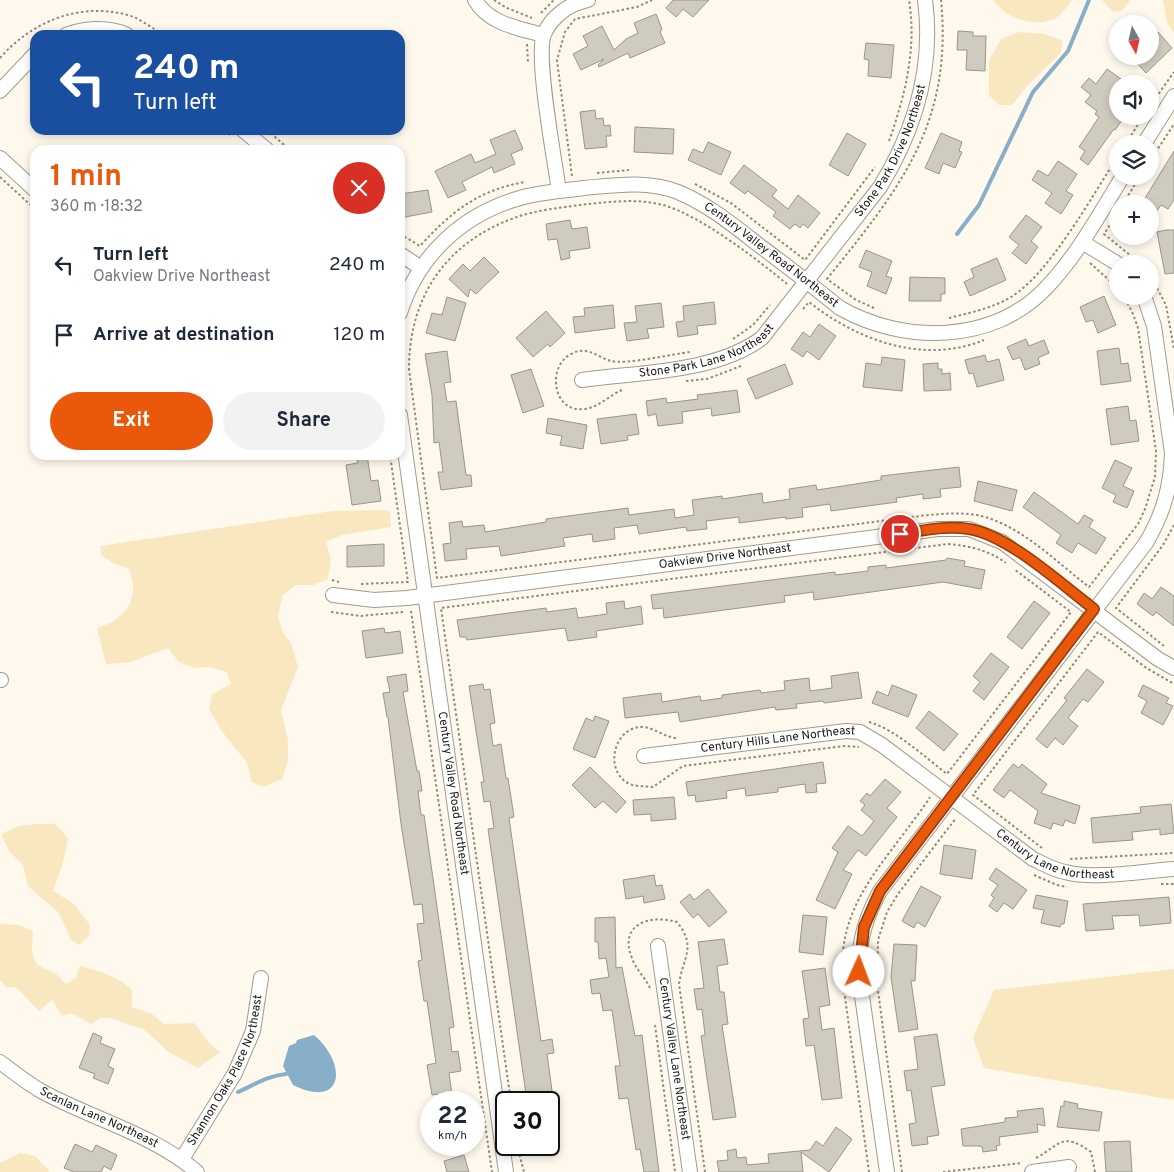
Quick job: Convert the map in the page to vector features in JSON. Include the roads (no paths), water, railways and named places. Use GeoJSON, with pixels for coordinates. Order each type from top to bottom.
{"type":"FeatureCollection","features":[{"type":"Feature","properties":{"kind":"street"},"geometry":{"type":"LineString","coordinates":[[475,0],[481,10],[493,19],[544,35]]}},
{"type":"Feature","properties":{"kind":"street"},"geometry":{"type":"LineString","coordinates":[[559,192],[542,63],[544,35],[563,9],[588,0]]}},
{"type":"Feature","properties":{"kind":"street","name":"Stone Park Drive Northeast"},"geometry":{"type":"LineString","coordinates":[[806,282],[880,187],[896,162],[908,135],[922,89],[926,65],[925,0]]}},
{"type":"Feature","properties":{"kind":"street"},"geometry":{"type":"LineString","coordinates":[[89,30],[106,30]]}},
{"type":"Feature","properties":{"kind":"street"},"geometry":{"type":"LineString","coordinates":[[0,91],[30,59]]}},
{"type":"Feature","properties":{"kind":"street"},"geometry":{"type":"LineString","coordinates":[[1150,135],[1174,96]]}},
{"type":"Feature","properties":{"kind":"street"},"geometry":{"type":"LineString","coordinates":[[250,135],[262,145]]}},
{"type":"Feature","properties":{"kind":"street"},"geometry":{"type":"LineString","coordinates":[[0,158],[30,185]]}},
{"type":"Feature","properties":{"kind":"street","name":"Century Valley Road Northeast"},"geometry":{"type":"LineString","coordinates":[[405,302],[421,268],[450,234],[485,212],[523,197],[620,184],[643,185],[675,191],[715,211],[840,308],[872,324],[893,330],[912,332],[952,332],[990,323],[1028,304],[1058,274],[1082,242],[1117,185]]}},
{"type":"Feature","properties":{"kind":"street"},"geometry":{"type":"LineString","coordinates":[[1082,242],[1109,258]]}},
{"type":"Feature","properties":{"kind":"street"},"geometry":{"type":"LineString","coordinates":[[405,257],[421,268]]}},
{"type":"Feature","properties":{"kind":"street","name":"Stone Park Lane Northeast"},"geometry":{"type":"LineString","coordinates":[[582,380],[707,364],[735,355],[762,338],[806,282]]}},
{"type":"Feature","properties":{"kind":"street"},"geometry":{"type":"LineString","coordinates":[[887,1172],[861,989],[860,942],[870,910],[880,891],[1146,543],[1155,528],[1165,503],[1171,474],[1172,453],[1154,326],[1147,305]]}},
{"type":"Feature","properties":{"kind":"street","name":"Century Valley Road Northeast"},"geometry":{"type":"LineString","coordinates":[[405,452],[506,1172]]}},
{"type":"Feature","properties":{"kind":"street","name":"Oakview Drive Northeast"},"geometry":{"type":"LineString","coordinates":[[332,595],[374,600],[424,595],[954,528],[980,532],[1002,542],[1094,609],[1158,659],[1174,668]]}},
{"type":"Feature","properties":{"kind":"street","name":"Century Hills Lane Northeast"},"geometry":{"type":"LineString","coordinates":[[644,756],[846,731],[860,732],[882,745],[951,797]]}},
{"type":"Feature","properties":{"kind":"street","name":"Century Lane Northeast"},"geometry":{"type":"LineString","coordinates":[[951,797],[1033,859],[1051,868],[1067,873],[1084,875],[1174,868]]}},
{"type":"Feature","properties":{"kind":"street","name":"Century Valley Lane Northeast"},"geometry":{"type":"LineString","coordinates":[[658,946],[690,1172]]}},
{"type":"Feature","properties":{"kind":"street","name":"Shannon Oaks Place Northeast"},"geometry":{"type":"LineString","coordinates":[[182,1159],[235,1073],[253,1031],[261,978]]}},
{"type":"Feature","properties":{"kind":"street","name":"Scanlan Lane Northeast"},"geometry":{"type":"LineString","coordinates":[[0,1062],[40,1091],[182,1159],[197,1172]]}},
{"type":"Feature","properties":{"kind":"street"},"geometry":{"type":"LineString","coordinates":[[1032,1172],[1069,1167]]}},
{"type":"Feature","properties":{"kind":"water"},"geometry":{"type":"Polygon","coordinates":[[[314,1035],[325,1046],[336,1070],[335,1080],[331,1088],[323,1092],[310,1091],[293,1085],[283,1066],[289,1046],[296,1043],[297,1040],[314,1035]]]}},
{"type":"Feature","properties":{"kind":"waterway"},"geometry":{"type":"LineString","coordinates":[[957,234],[979,205],[1033,92],[1068,51],[1089,0]]}},
{"type":"Feature","properties":{"kind":"waterway"},"geometry":{"type":"LineString","coordinates":[[238,1092],[267,1078],[286,1074]]}}]}
